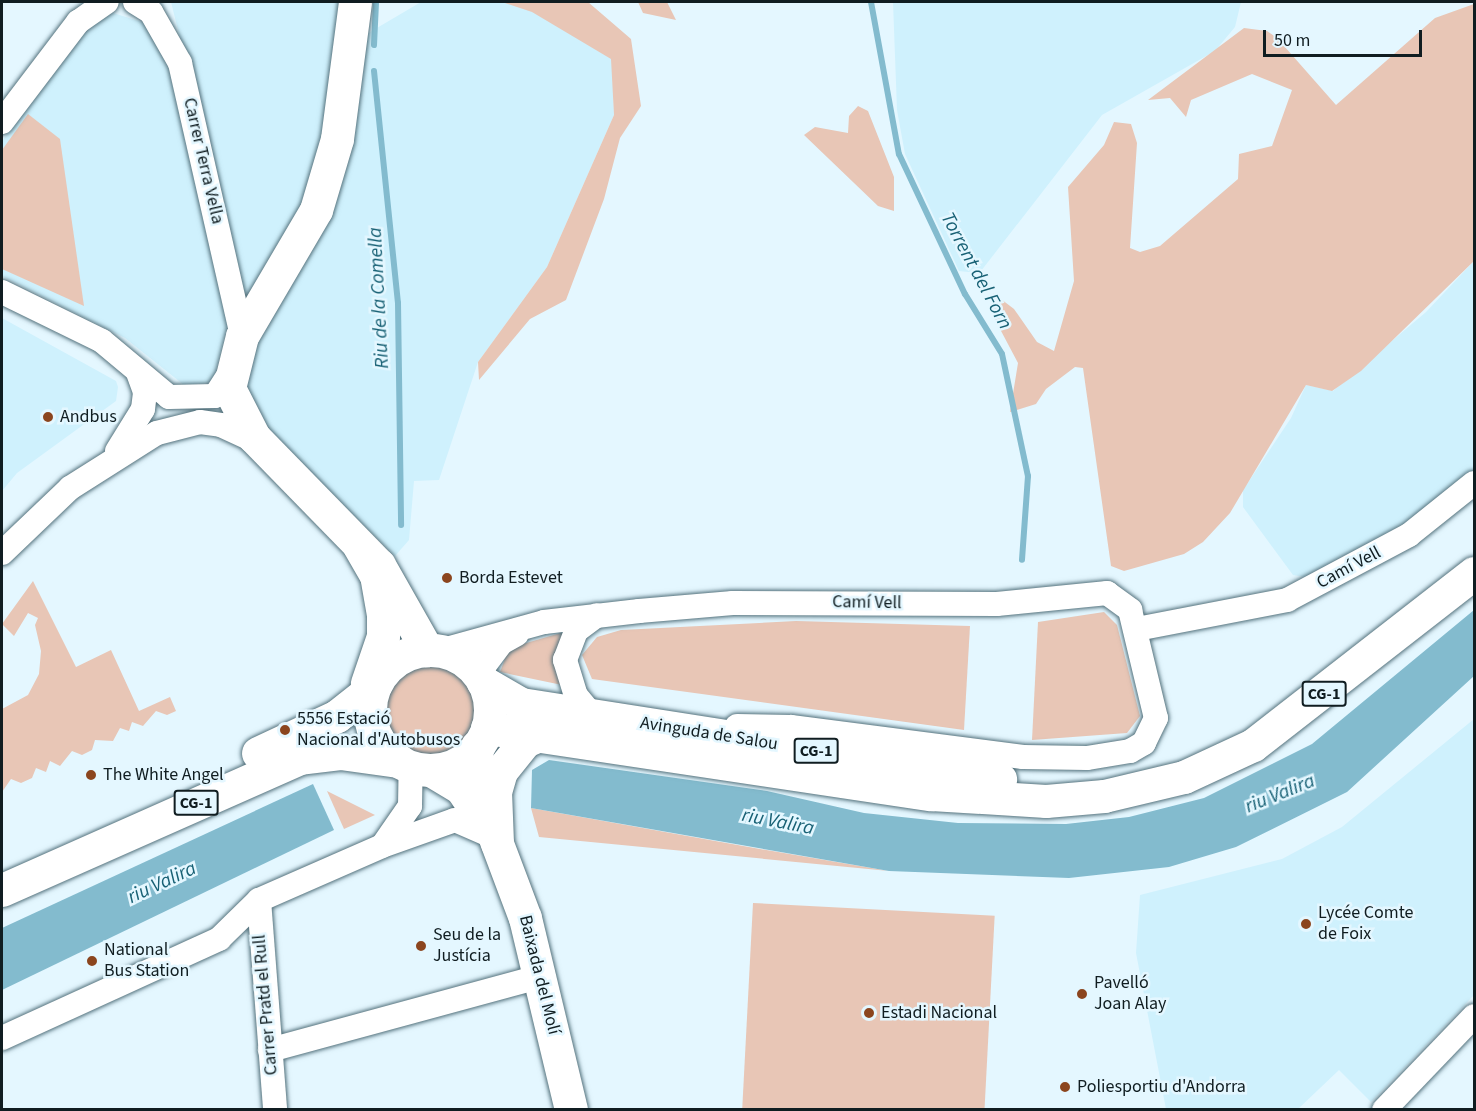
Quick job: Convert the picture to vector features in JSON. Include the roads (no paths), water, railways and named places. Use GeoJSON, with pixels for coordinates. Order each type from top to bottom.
{"type":"FeatureCollection","features":[{"type":"Feature","properties":{"kind":"main road"},"geometry":{"type":"LineString","coordinates":[[355,2],[337,140],[316,210],[242,336],[230,373],[235,406],[262,444],[390,582],[433,650]]}},
{"type":"Feature","properties":{"kind":"main road"},"geometry":{"type":"LineString","coordinates":[[337,717],[369,679],[383,636],[376,575],[359,546]]}},
{"type":"Feature","properties":{"kind":"main road","name":"Avinguda de Salou"},"geometry":{"type":"LineString","coordinates":[[543,733],[932,794],[1046,801],[1155,785],[1219,764],[1284,725],[1474,573]]}},
{"type":"Feature","properties":{"kind":"main road"},"geometry":{"type":"LineString","coordinates":[[390,582],[398,628],[370,708],[373,731],[414,766]]}},
{"type":"Feature","properties":{"kind":"main road","name":"CG-1"},"geometry":{"type":"LineString","coordinates":[[2,868],[337,717],[405,655],[433,650],[458,657],[480,678]]}},
{"type":"Feature","properties":{"kind":"main road"},"geometry":{"type":"LineString","coordinates":[[480,678],[490,709],[480,744]]}},
{"type":"Feature","properties":{"kind":"main road","name":"Avinguda de Salou"},"geometry":{"type":"LineString","coordinates":[[480,678],[522,704],[593,716],[1023,783],[1108,789],[1155,785]]}},
{"type":"Feature","properties":{"kind":"main road"},"geometry":{"type":"LineString","coordinates":[[497,843],[495,792],[501,771],[525,741],[543,733]]}},
{"type":"Feature","properties":{"kind":"main road","name":"CG-1"},"geometry":{"type":"LineString","coordinates":[[2,890],[300,758],[339,753],[414,766],[457,763],[480,744],[543,733]]}},
{"type":"Feature","properties":{"kind":"main road","name":"Baixada del Molí"},"geometry":{"type":"LineString","coordinates":[[480,744],[475,785],[543,976],[571,1110]]}},
{"type":"Feature","properties":{"kind":"main road","name":"Baixada del Molí"},"geometry":{"type":"LineString","coordinates":[[414,766],[460,788],[497,843]]}},
{"type":"Feature","properties":{"kind":"street"},"geometry":{"type":"LineString","coordinates":[[2,122],[78,22],[106,2]]}},
{"type":"Feature","properties":{"kind":"street","name":"Carrer Terra Vella"},"geometry":{"type":"LineString","coordinates":[[135,2],[151,12],[180,63],[242,336]]}},
{"type":"Feature","properties":{"kind":"street"},"geometry":{"type":"LineString","coordinates":[[2,292],[82,329],[137,370],[156,391],[181,400],[215,396],[230,373]]}},
{"type":"Feature","properties":{"kind":"street"},"geometry":{"type":"LineString","coordinates":[[137,370],[162,411],[200,422],[221,424],[262,444]]}},
{"type":"Feature","properties":{"kind":"street"},"geometry":{"type":"LineString","coordinates":[[112,457],[143,409],[145,392],[137,370]]}},
{"type":"Feature","properties":{"kind":"street"},"geometry":{"type":"LineString","coordinates":[[2,553],[30,522],[112,457],[157,433],[200,422]]}},
{"type":"Feature","properties":{"kind":"street","name":"Camí Vell"},"geometry":{"type":"LineString","coordinates":[[433,650],[544,622],[732,603],[997,604],[1107,593],[1134,620],[1287,600],[1408,535],[1474,483]]}},
{"type":"Feature","properties":{"kind":"street"},"geometry":{"type":"LineString","coordinates":[[593,716],[576,696],[565,660],[576,631],[597,615]]}},
{"type":"Feature","properties":{"kind":"street"},"geometry":{"type":"LineString","coordinates":[[660,726],[791,727],[1023,757],[1110,756],[1144,743],[1156,718],[1134,620]]}},
{"type":"Feature","properties":{"kind":"street","name":"Camí Vell"},"geometry":{"type":"LineString","coordinates":[[480,678],[501,643],[544,622]]}},
{"type":"Feature","properties":{"kind":"street"},"geometry":{"type":"LineString","coordinates":[[382,846],[406,819],[414,766]]}},
{"type":"Feature","properties":{"kind":"street"},"geometry":{"type":"LineString","coordinates":[[2,1038],[219,939],[259,900],[382,846],[455,820],[479,826],[497,843]]}},
{"type":"Feature","properties":{"kind":"street","name":"Carrer Pratd el Rull"},"geometry":{"type":"LineString","coordinates":[[259,900],[275,1110]]}},
{"type":"Feature","properties":{"kind":"street"},"geometry":{"type":"LineString","coordinates":[[270,1050],[543,976]]}},
{"type":"Feature","properties":{"kind":"street"},"geometry":{"type":"LineString","coordinates":[[1384,1110],[1474,1016]]}},
{"type":"Feature","properties":{"kind":"water","name":"riu Valira"},"geometry":{"type":"Polygon","coordinates":[[[1474,610],[1474,676],[1347,792],[1236,847],[1169,867],[1069,878],[889,871],[531,808],[532,770],[549,760],[767,791],[864,813],[958,823],[1066,824],[1129,817],[1204,798],[1312,744],[1474,610]]]}},
{"type":"Feature","properties":{"kind":"water","name":"riu Valira"},"geometry":{"type":"Polygon","coordinates":[[[313,784],[334,830],[2,990],[2,928],[313,784]]]}},
{"type":"Feature","properties":{"kind":"waterway","name":"Riu de la Comella"},"geometry":{"type":"LineString","coordinates":[[374,45],[376,2]]}},
{"type":"Feature","properties":{"kind":"waterway","name":"Torrent del Forn"},"geometry":{"type":"LineString","coordinates":[[871,2],[899,154],[965,294],[1002,354],[1028,476],[1022,560]]}},
{"type":"Feature","properties":{"kind":"waterway","name":"Riu de la Comella"},"geometry":{"type":"LineString","coordinates":[[374,71],[398,303],[401,525]]}},
{"type":"Feature","properties":{"kind":"place","name":"Andbus"},"geometry":{"type":"Point","coordinates":[48,417]}},
{"type":"Feature","properties":{"kind":"place","name":"Borda Estevet"},"geometry":{"type":"Point","coordinates":[447,578]}},
{"type":"Feature","properties":{"kind":"place","name":"5556 Estació Nacional d'Autobusos"},"geometry":{"type":"Point","coordinates":[285,730]}},
{"type":"Feature","properties":{"kind":"place","name":"The White Angel"},"geometry":{"type":"Point","coordinates":[91,775]}},
{"type":"Feature","properties":{"kind":"place","name":"Lycée Comte de Foix"},"geometry":{"type":"Point","coordinates":[1306,924]}},
{"type":"Feature","properties":{"kind":"place","name":"Seu de la Justícia"},"geometry":{"type":"Point","coordinates":[421,946]}},
{"type":"Feature","properties":{"kind":"place","name":"National Bus Station"},"geometry":{"type":"Point","coordinates":[92,961]}},
{"type":"Feature","properties":{"kind":"place","name":"Pavelló Joan Alay"},"geometry":{"type":"Point","coordinates":[1082,994]}},
{"type":"Feature","properties":{"kind":"place","name":"Estadi Nacional"},"geometry":{"type":"Point","coordinates":[869,1013]}},
{"type":"Feature","properties":{"kind":"place","name":"Poliesportiu d'Andorra"},"geometry":{"type":"Point","coordinates":[1065,1087]}}]}
